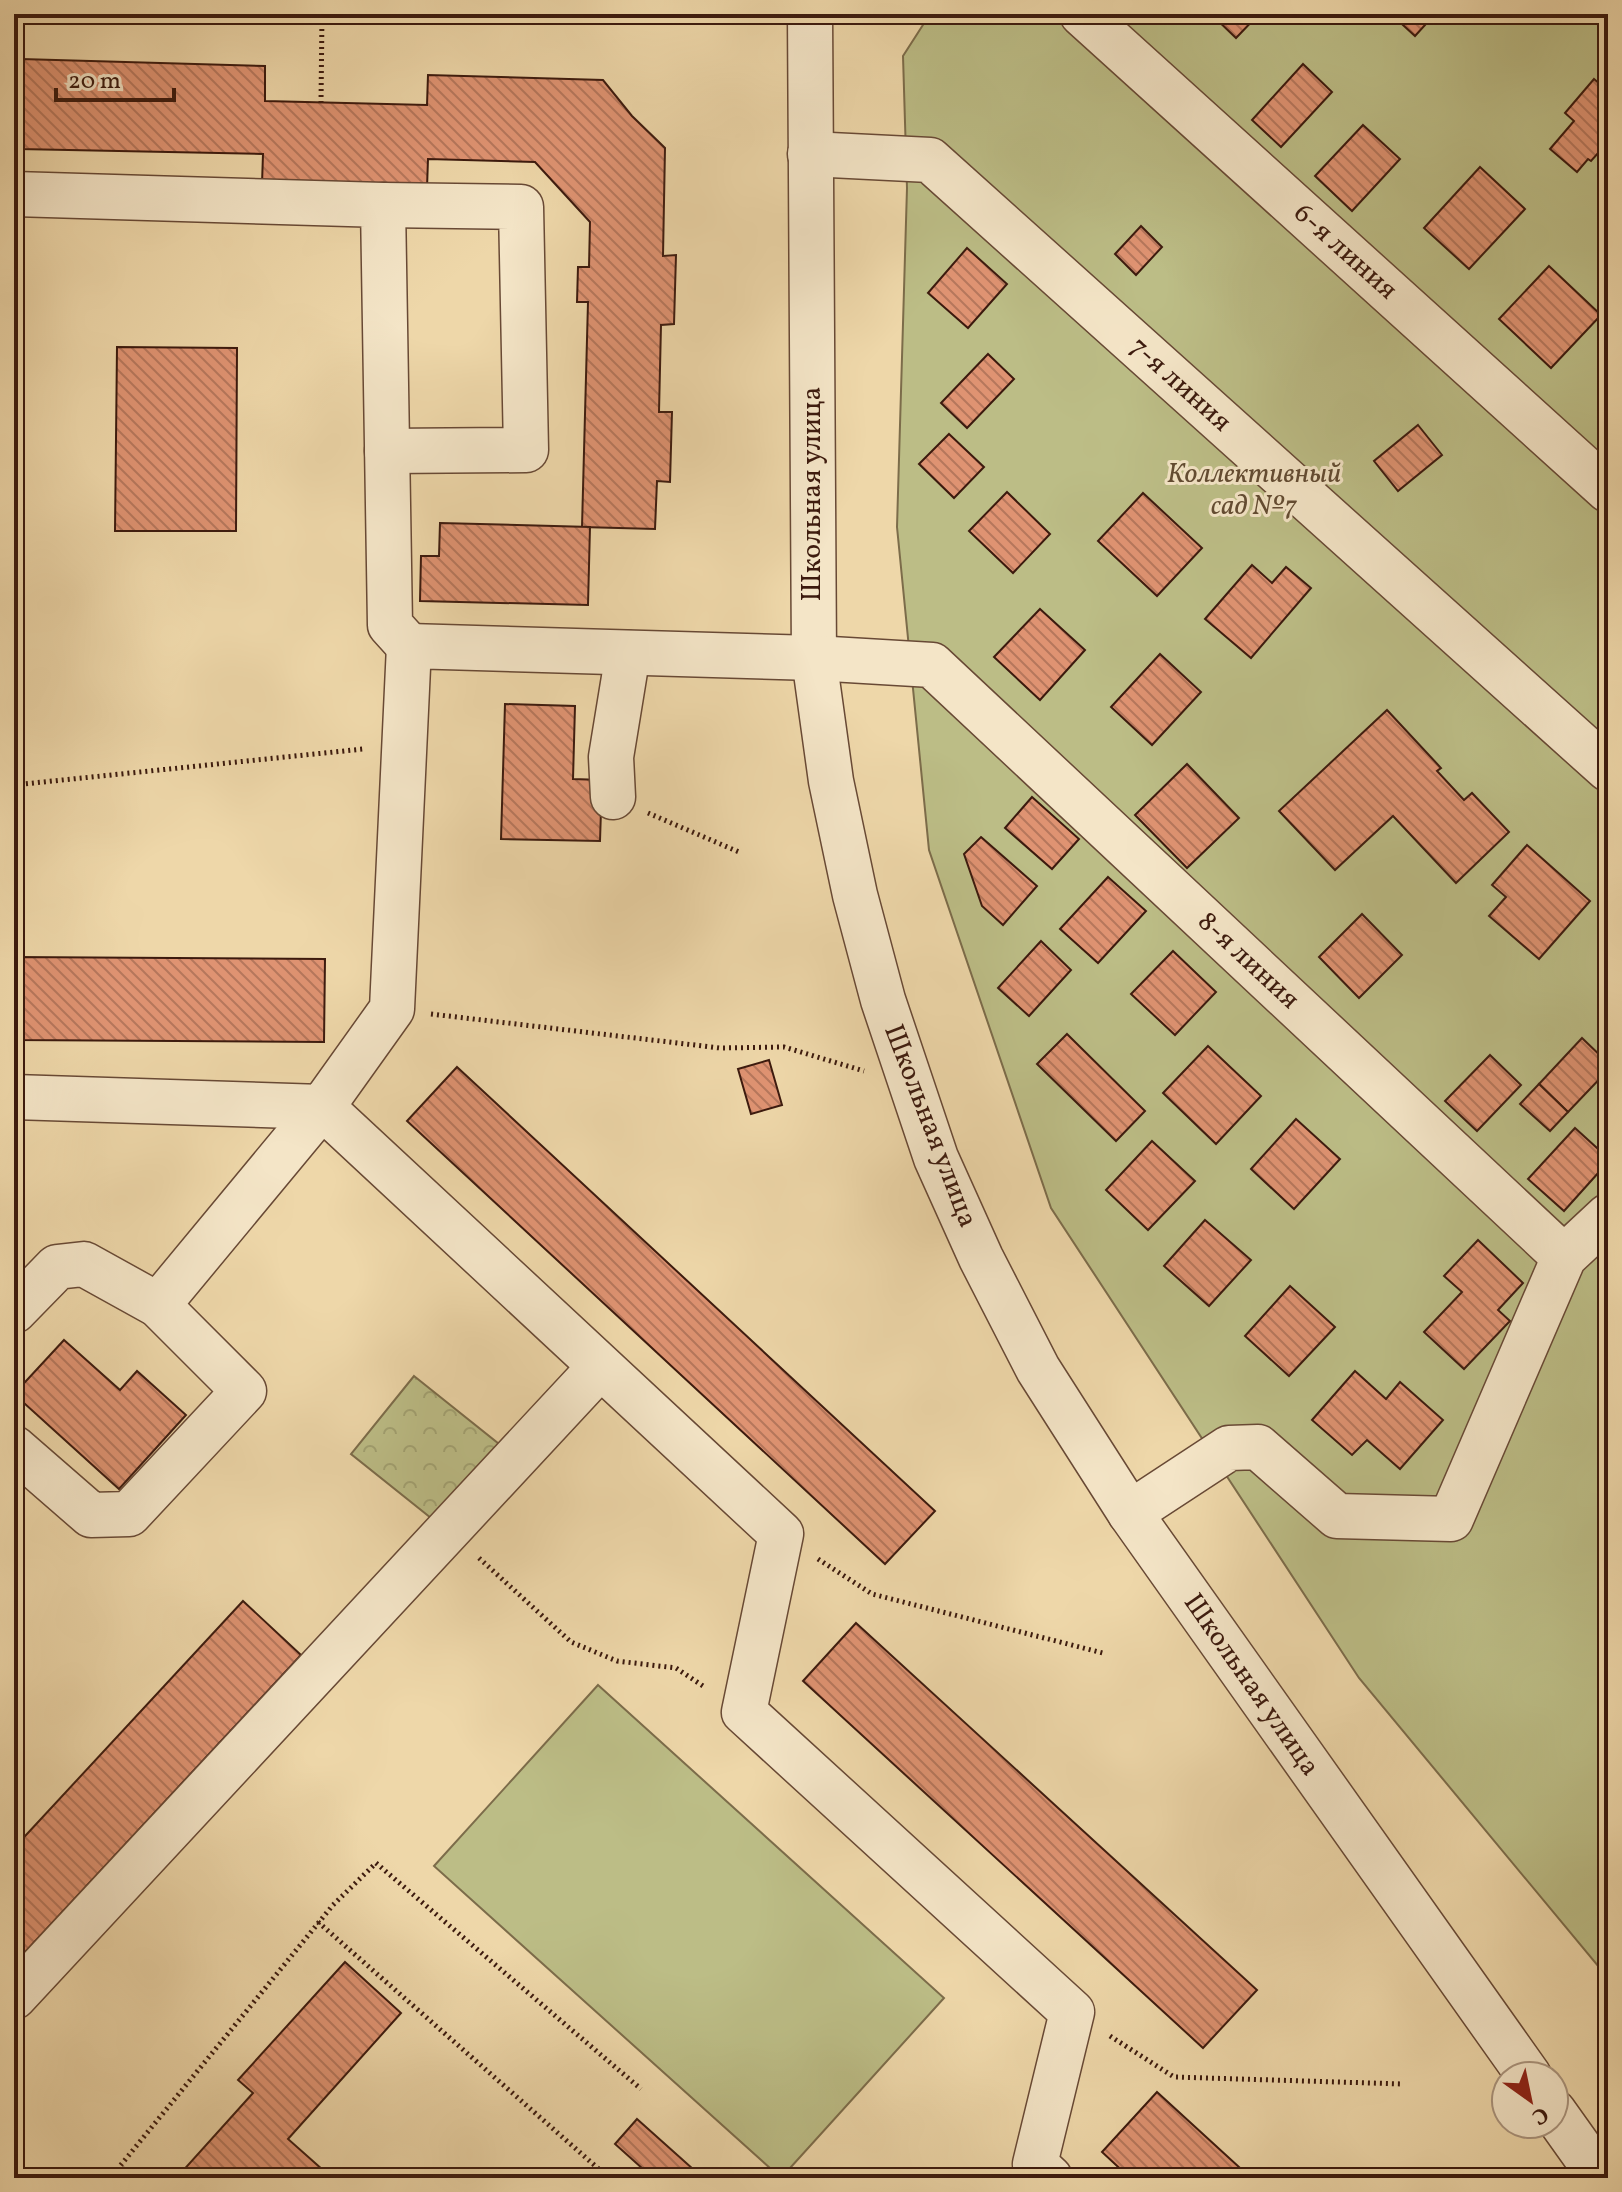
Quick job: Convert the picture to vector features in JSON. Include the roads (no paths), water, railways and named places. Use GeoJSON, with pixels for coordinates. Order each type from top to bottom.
{"type":"FeatureCollection","features":[{"type":"Feature","properties":{"kind":"street","name":"Школьная улица"},"geometry":{"type":"LineString","coordinates":[[810,14],[814,658],[831,781],[855,895],[883,1000],[936,1158],[981,1258],[1038,1369],[1130,1513],[1518,2060]]}},
{"type":"Feature","properties":{"kind":"street","name":"6-я линия"},"geometry":{"type":"LineString","coordinates":[[1082,14],[1608,490]]}},
{"type":"Feature","properties":{"kind":"street","name":"7-я линия"},"geometry":{"type":"LineString","coordinates":[[810,154],[930,160],[1608,769]]}},
{"type":"Feature","properties":{"kind":"street"},"geometry":{"type":"LineString","coordinates":[[14,194],[521,207],[526,450],[387,451]]}},
{"type":"Feature","properties":{"kind":"street"},"geometry":{"type":"LineString","coordinates":[[158,1305],[322,1107],[392,1009],[409,646],[390,625],[383,205]]}},
{"type":"Feature","properties":{"kind":"street"},"geometry":{"type":"LineString","coordinates":[[409,646],[814,658]]}},
{"type":"Feature","properties":{"kind":"street"},"geometry":{"type":"LineString","coordinates":[[613,797],[611,757],[628,653]]}},
{"type":"Feature","properties":{"kind":"street","name":"8-я линия"},"geometry":{"type":"LineString","coordinates":[[814,658],[932,665],[1564,1257]]}},
{"type":"Feature","properties":{"kind":"street"},"geometry":{"type":"LineString","coordinates":[[14,1097],[322,1107],[781,1534],[744,1712],[1072,2012],[1035,2164],[1050,2178]]}},
{"type":"Feature","properties":{"kind":"street"},"geometry":{"type":"LineString","coordinates":[[1130,1513],[1229,1448],[1258,1447],[1337,1516],[1451,1519],[1564,1257],[1608,1216]]}},
{"type":"Feature","properties":{"kind":"street"},"geometry":{"type":"LineString","coordinates":[[14,1311],[57,1267],[84,1264],[158,1305],[244,1391],[129,1514],[91,1515],[14,1448]]}},
{"type":"Feature","properties":{"kind":"street"},"geometry":{"type":"LineString","coordinates":[[14,1997],[600,1367]]}},
{"type":"Feature","properties":{"kind":"street"},"geometry":{"type":"LineString","coordinates":[[1570,2134],[1601,2178]]}},
{"type":"Feature","properties":{"kind":"park label","name":"Коллективный сад №7"},"geometry":{"type":"Point","coordinates":[1254,490]}}]}
